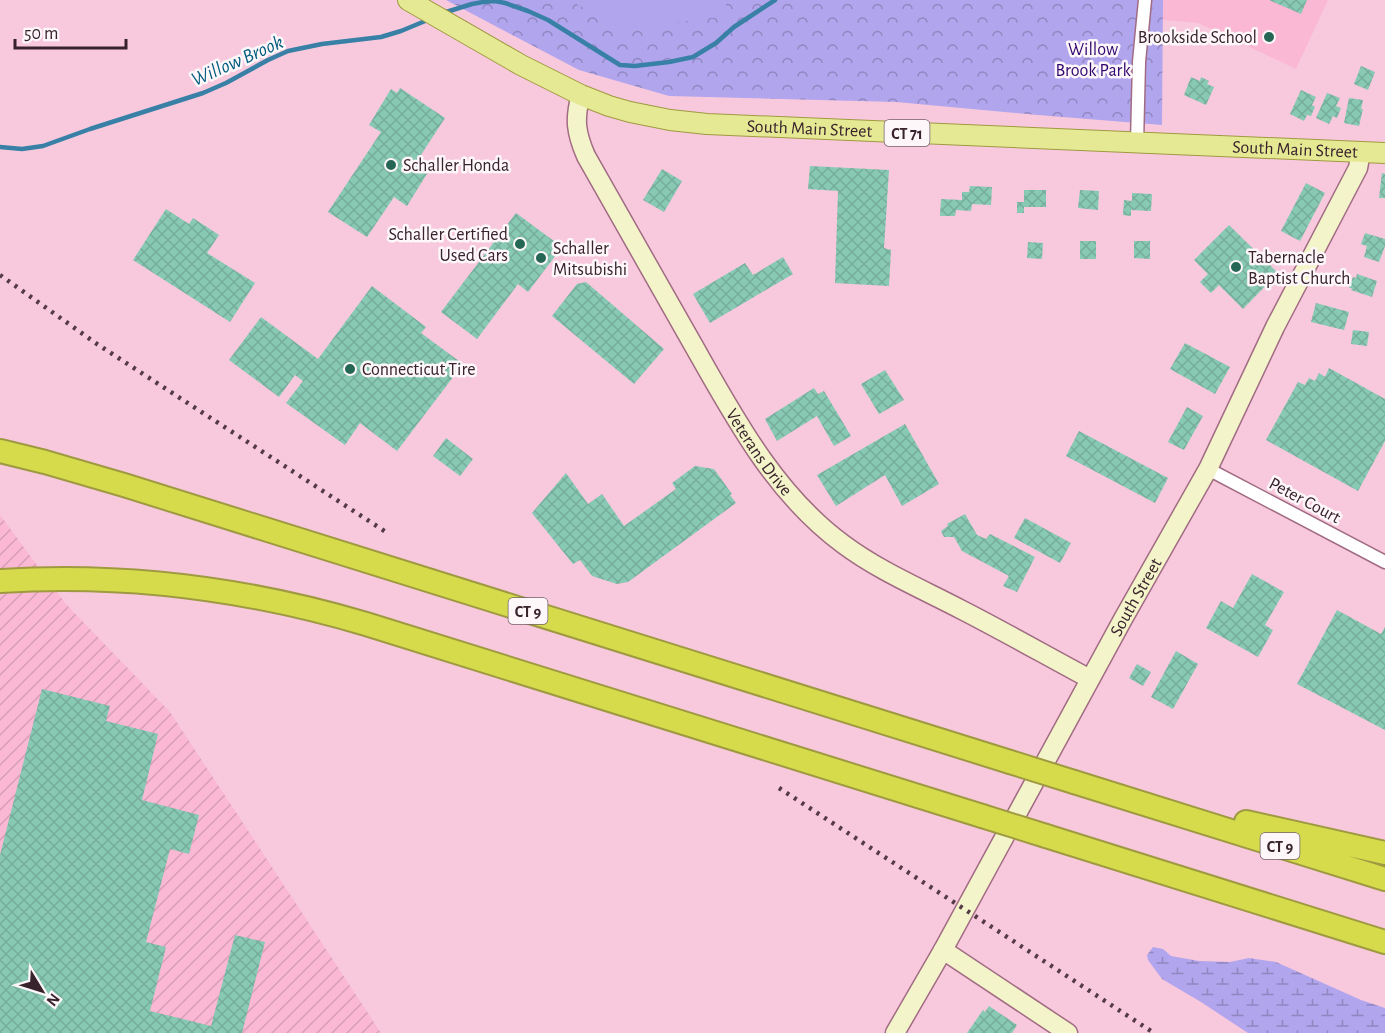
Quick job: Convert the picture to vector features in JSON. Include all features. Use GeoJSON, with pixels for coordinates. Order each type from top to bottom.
{"type":"FeatureCollection","features":[{"type":"Feature","properties":{"kind":"highway","name":"CT 9"},"geometry":{"type":"LineString","coordinates":[[0,451],[136,489],[1385,879]]}},
{"type":"Feature","properties":{"kind":"highway"},"geometry":{"type":"LineString","coordinates":[[0,581],[46,578],[152,582],[285,603],[343,617],[1385,942]]}},
{"type":"Feature","properties":{"kind":"highway"},"geometry":{"type":"LineString","coordinates":[[1174,813],[1231,818],[1385,853]]}},
{"type":"Feature","properties":{"kind":"main road","name":"South Main Street"},"geometry":{"type":"LineString","coordinates":[[416,4],[530,69],[581,95],[623,110],[661,118],[697,123],[1385,153]]}},
{"type":"Feature","properties":{"kind":"main road","name":"Veterans Drive"},"geometry":{"type":"LineString","coordinates":[[581,95],[576,127],[586,156],[735,416],[784,488],[819,524],[857,554],[1090,679]]}},
{"type":"Feature","properties":{"kind":"main road","name":"South Street"},"geometry":{"type":"LineString","coordinates":[[895,1033],[1208,469],[1271,335],[1358,168],[1361,152]]}},
{"type":"Feature","properties":{"kind":"main road"},"geometry":{"type":"LineString","coordinates":[[943,950],[1068,1033]]}},
{"type":"Feature","properties":{"kind":"street"},"geometry":{"type":"LineString","coordinates":[[1137,143],[1139,62],[1145,0]]}},
{"type":"Feature","properties":{"kind":"street","name":"Peter Court"},"geometry":{"type":"LineString","coordinates":[[1208,469],[1385,562]]}},
{"type":"Feature","properties":{"kind":"shaded area","name":"Brookside School"},"geometry":{"type":"Polygon","coordinates":[[[1163,0],[1328,0],[1296,69],[1198,23],[1163,20],[1163,0]]]}},
{"type":"Feature","properties":{"kind":"shaded area"},"geometry":{"type":"Polygon","coordinates":[[[0,515],[65,603],[170,712],[381,1033],[0,1033],[0,515]]]}},
{"type":"Feature","properties":{"kind":"green space","name":"Willow Brook Park"},"geometry":{"type":"Polygon","coordinates":[[[446,0],[1163,0],[1162,125],[896,102],[669,96],[579,70],[446,0]]]}},
{"type":"Feature","properties":{"kind":"green space"},"geometry":{"type":"Polygon","coordinates":[[[569,0],[729,0],[719,17],[622,29],[569,0]]]}},
{"type":"Feature","properties":{"kind":"green space"},"geometry":{"type":"Polygon","coordinates":[[[1153,947],[1163,949],[1171,956],[1199,961],[1230,962],[1249,958],[1276,962],[1361,1000],[1385,1008],[1385,1033],[1248,1033],[1162,979],[1148,960],[1147,955],[1153,947]]]}},
{"type":"Feature","properties":{"kind":"building"},"geometry":{"type":"Polygon","coordinates":[[[1269,0],[1307,0],[1301,14],[1269,0]]]}},
{"type":"Feature","properties":{"kind":"building"},"geometry":{"type":"Polygon","coordinates":[[[1361,66],[1375,72],[1368,90],[1354,84],[1361,66]]]}},
{"type":"Feature","properties":{"kind":"building"},"geometry":{"type":"Polygon","coordinates":[[[1191,77],[1200,81],[1201,77],[1209,81],[1207,84],[1214,87],[1206,105],[1184,95],[1191,77]]]}},
{"type":"Feature","properties":{"kind":"building","name":"Schaller Honda"},"geometry":{"type":"Polygon","coordinates":[[[400,88],[445,118],[417,161],[430,169],[407,206],[394,197],[367,237],[328,212],[381,132],[369,125],[391,89],[397,93],[400,88]]]}},
{"type":"Feature","properties":{"kind":"building"},"geometry":{"type":"Polygon","coordinates":[[[1301,90],[1316,97],[1312,105],[1315,107],[1311,116],[1307,115],[1304,121],[1290,114],[1301,90]]]}},
{"type":"Feature","properties":{"kind":"building"},"geometry":{"type":"Polygon","coordinates":[[[1327,93],[1340,98],[1336,106],[1341,108],[1337,118],[1333,116],[1329,124],[1316,118],[1327,93]]]}},
{"type":"Feature","properties":{"kind":"building"},"geometry":{"type":"Polygon","coordinates":[[[1349,98],[1363,100],[1359,126],[1344,123],[1349,98]]]}},
{"type":"Feature","properties":{"kind":"building"},"geometry":{"type":"Polygon","coordinates":[[[810,166],[889,170],[884,248],[891,250],[889,286],[835,283],[838,191],[808,189],[810,166]]]}},
{"type":"Feature","properties":{"kind":"building"},"geometry":{"type":"Polygon","coordinates":[[[662,169],[682,181],[664,212],[643,200],[662,169]]]}},
{"type":"Feature","properties":{"kind":"building"},"geometry":{"type":"Polygon","coordinates":[[[1382,173],[1385,174],[1385,198],[1379,198],[1382,173]]]}},
{"type":"Feature","properties":{"kind":"building"},"geometry":{"type":"Polygon","coordinates":[[[1306,183],[1325,193],[1300,241],[1281,231],[1306,183]]]}},
{"type":"Feature","properties":{"kind":"building"},"geometry":{"type":"Polygon","coordinates":[[[970,186],[992,187],[991,205],[972,204],[971,211],[956,210],[955,216],[940,216],[941,199],[962,200],[962,192],[969,192],[970,186]]]}},
{"type":"Feature","properties":{"kind":"building"},"geometry":{"type":"Polygon","coordinates":[[[1024,190],[1046,190],[1046,207],[1024,207],[1024,213],[1017,213],[1017,202],[1024,202],[1024,190]]]}},
{"type":"Feature","properties":{"kind":"building"},"geometry":{"type":"Polygon","coordinates":[[[1080,190],[1099,191],[1098,210],[1078,208],[1080,190]]]}},
{"type":"Feature","properties":{"kind":"building"},"geometry":{"type":"Polygon","coordinates":[[[1132,193],[1152,194],[1151,211],[1131,210],[1131,216],[1123,215],[1124,200],[1132,201],[1132,193]]]}},
{"type":"Feature","properties":{"kind":"building"},"geometry":{"type":"Polygon","coordinates":[[[166,209],[189,224],[193,218],[219,235],[207,253],[255,283],[230,322],[133,260],[166,209]]]}},
{"type":"Feature","properties":{"kind":"building"},"geometry":{"type":"Polygon","coordinates":[[[516,213],[562,247],[528,292],[518,284],[477,339],[441,312],[516,213]]]}},
{"type":"Feature","properties":{"kind":"building","name":"Tabernacle Baptist Church"},"geometry":{"type":"Polygon","coordinates":[[[1229,225],[1278,273],[1243,309],[1219,285],[1211,293],[1200,282],[1208,274],[1194,260],[1229,225]]]}},
{"type":"Feature","properties":{"kind":"building"},"geometry":{"type":"Polygon","coordinates":[[[1365,233],[1385,239],[1379,262],[1364,257],[1367,246],[1361,244],[1365,233]]]}},
{"type":"Feature","properties":{"kind":"building"},"geometry":{"type":"Polygon","coordinates":[[[1080,241],[1096,241],[1096,259],[1080,259],[1080,241]]]}},
{"type":"Feature","properties":{"kind":"building"},"geometry":{"type":"Polygon","coordinates":[[[1134,241],[1150,241],[1150,259],[1134,258],[1134,241]]]}},
{"type":"Feature","properties":{"kind":"building"},"geometry":{"type":"Polygon","coordinates":[[[1028,242],[1043,243],[1042,259],[1027,258],[1028,242]]]}},
{"type":"Feature","properties":{"kind":"building"},"geometry":{"type":"Polygon","coordinates":[[[783,257],[793,274],[710,323],[693,294],[745,263],[753,275],[783,257]]]}},
{"type":"Feature","properties":{"kind":"building"},"geometry":{"type":"Polygon","coordinates":[[[1357,274],[1377,281],[1372,297],[1349,288],[1353,277],[1356,278],[1357,274]]]}},
{"type":"Feature","properties":{"kind":"building"},"geometry":{"type":"Polygon","coordinates":[[[586,282],[664,349],[634,384],[552,316],[577,284],[586,282]]]}},
{"type":"Feature","properties":{"kind":"building","name":"Connecticut Tire"},"geometry":{"type":"Polygon","coordinates":[[[372,286],[426,327],[421,333],[463,364],[397,451],[360,423],[345,445],[286,403],[303,381],[295,375],[279,397],[229,360],[261,317],[318,359],[372,286]]]}},
{"type":"Feature","properties":{"kind":"building"},"geometry":{"type":"Polygon","coordinates":[[[1316,303],[1349,312],[1344,330],[1311,322],[1316,303]]]}},
{"type":"Feature","properties":{"kind":"building"},"geometry":{"type":"Polygon","coordinates":[[[1353,330],[1369,332],[1367,346],[1351,344],[1353,330]]]}},
{"type":"Feature","properties":{"kind":"building"},"geometry":{"type":"Polygon","coordinates":[[[1185,343],[1230,367],[1215,394],[1170,369],[1185,343]]]}},
{"type":"Feature","properties":{"kind":"building"},"geometry":{"type":"Polygon","coordinates":[[[1329,368],[1385,399],[1385,441],[1358,491],[1266,440],[1298,382],[1305,385],[1309,378],[1315,381],[1319,373],[1325,377],[1329,368]]]}},
{"type":"Feature","properties":{"kind":"building"},"geometry":{"type":"Polygon","coordinates":[[[885,370],[904,400],[879,414],[861,384],[885,370]]]}},
{"type":"Feature","properties":{"kind":"building"},"geometry":{"type":"Polygon","coordinates":[[[814,388],[818,394],[824,391],[851,436],[834,446],[817,416],[777,441],[765,419],[814,388]]]}},
{"type":"Feature","properties":{"kind":"building"},"geometry":{"type":"Polygon","coordinates":[[[1187,407],[1203,416],[1184,450],[1168,442],[1187,407]]]}},
{"type":"Feature","properties":{"kind":"building"},"geometry":{"type":"Polygon","coordinates":[[[905,424],[939,484],[902,506],[885,475],[836,506],[817,475],[905,424]]]}},
{"type":"Feature","properties":{"kind":"building"},"geometry":{"type":"Polygon","coordinates":[[[1079,431],[1168,478],[1155,503],[1066,456],[1079,431]]]}},
{"type":"Feature","properties":{"kind":"building"},"geometry":{"type":"Polygon","coordinates":[[[446,438],[473,459],[460,476],[433,456],[446,438]]]}},
{"type":"Feature","properties":{"kind":"building"},"geometry":{"type":"Polygon","coordinates":[[[695,466],[714,469],[736,503],[628,582],[617,584],[592,576],[580,560],[573,564],[532,513],[566,473],[588,504],[602,494],[624,526],[676,489],[672,483],[695,466]]]}},
{"type":"Feature","properties":{"kind":"building"},"geometry":{"type":"Polygon","coordinates":[[[965,514],[977,535],[986,539],[990,534],[1035,557],[1017,592],[1003,586],[1009,576],[962,551],[954,537],[944,537],[941,531],[948,526],[947,524],[965,514]]]}},
{"type":"Feature","properties":{"kind":"building"},"geometry":{"type":"Polygon","coordinates":[[[1025,518],[1071,543],[1060,563],[1014,538],[1025,518]]]}},
{"type":"Feature","properties":{"kind":"building"},"geometry":{"type":"Polygon","coordinates":[[[1252,574],[1284,592],[1265,625],[1273,630],[1258,657],[1206,628],[1221,601],[1233,608],[1252,574]]]}},
{"type":"Feature","properties":{"kind":"building"},"geometry":{"type":"Polygon","coordinates":[[[1337,610],[1381,634],[1385,627],[1385,730],[1297,684],[1337,610]]]}},
{"type":"Feature","properties":{"kind":"building"},"geometry":{"type":"Polygon","coordinates":[[[1176,651],[1198,664],[1173,709],[1151,697],[1176,651]]]}},
{"type":"Feature","properties":{"kind":"building"},"geometry":{"type":"Polygon","coordinates":[[[1137,664],[1151,672],[1143,686],[1129,678],[1137,664]]]}},
{"type":"Feature","properties":{"kind":"building"},"geometry":{"type":"Polygon","coordinates":[[[42,689],[110,706],[106,721],[158,734],[142,800],[199,815],[189,854],[170,849],[146,942],[166,947],[150,1011],[211,1026],[235,935],[265,942],[242,1033],[0,1033],[0,855],[42,689]]]}},
{"type":"Feature","properties":{"kind":"building"},"geometry":{"type":"Polygon","coordinates":[[[989,1006],[1017,1025],[1012,1033],[967,1033],[983,1010],[985,1012],[989,1006]]]}},
{"type":"Feature","properties":{"kind":"waterway","name":"Willow Brook"},"geometry":{"type":"LineString","coordinates":[[443,13],[483,2],[505,3],[548,20],[620,65],[635,66],[693,57],[775,0]]}},
{"type":"Feature","properties":{"kind":"waterway","name":"Willow Brook"},"geometry":{"type":"LineString","coordinates":[[0,147],[22,149],[43,146],[203,93],[288,51],[322,44],[381,37],[430,19]]}},
{"type":"Feature","properties":{"kind":"railway"},"geometry":{"type":"LineString","coordinates":[[0,275],[97,344],[389,534]]}},
{"type":"Feature","properties":{"kind":"railway"},"geometry":{"type":"LineString","coordinates":[[779,788],[1154,1033]]}},
{"type":"Feature","properties":{"kind":"place","name":"Brookside School"},"geometry":{"type":"Point","coordinates":[1269,37]}},
{"type":"Feature","properties":{"kind":"place","name":"Schaller Honda"},"geometry":{"type":"Point","coordinates":[391,165]}},
{"type":"Feature","properties":{"kind":"place","name":"Schaller Certified Used Cars"},"geometry":{"type":"Point","coordinates":[520,244]}},
{"type":"Feature","properties":{"kind":"place","name":"Schaller Mitsubishi"},"geometry":{"type":"Point","coordinates":[541,258]}},
{"type":"Feature","properties":{"kind":"place","name":"Tabernacle Baptist Church"},"geometry":{"type":"Point","coordinates":[1236,267]}},
{"type":"Feature","properties":{"kind":"place","name":"Connecticut Tire"},"geometry":{"type":"Point","coordinates":[350,369]}}]}
